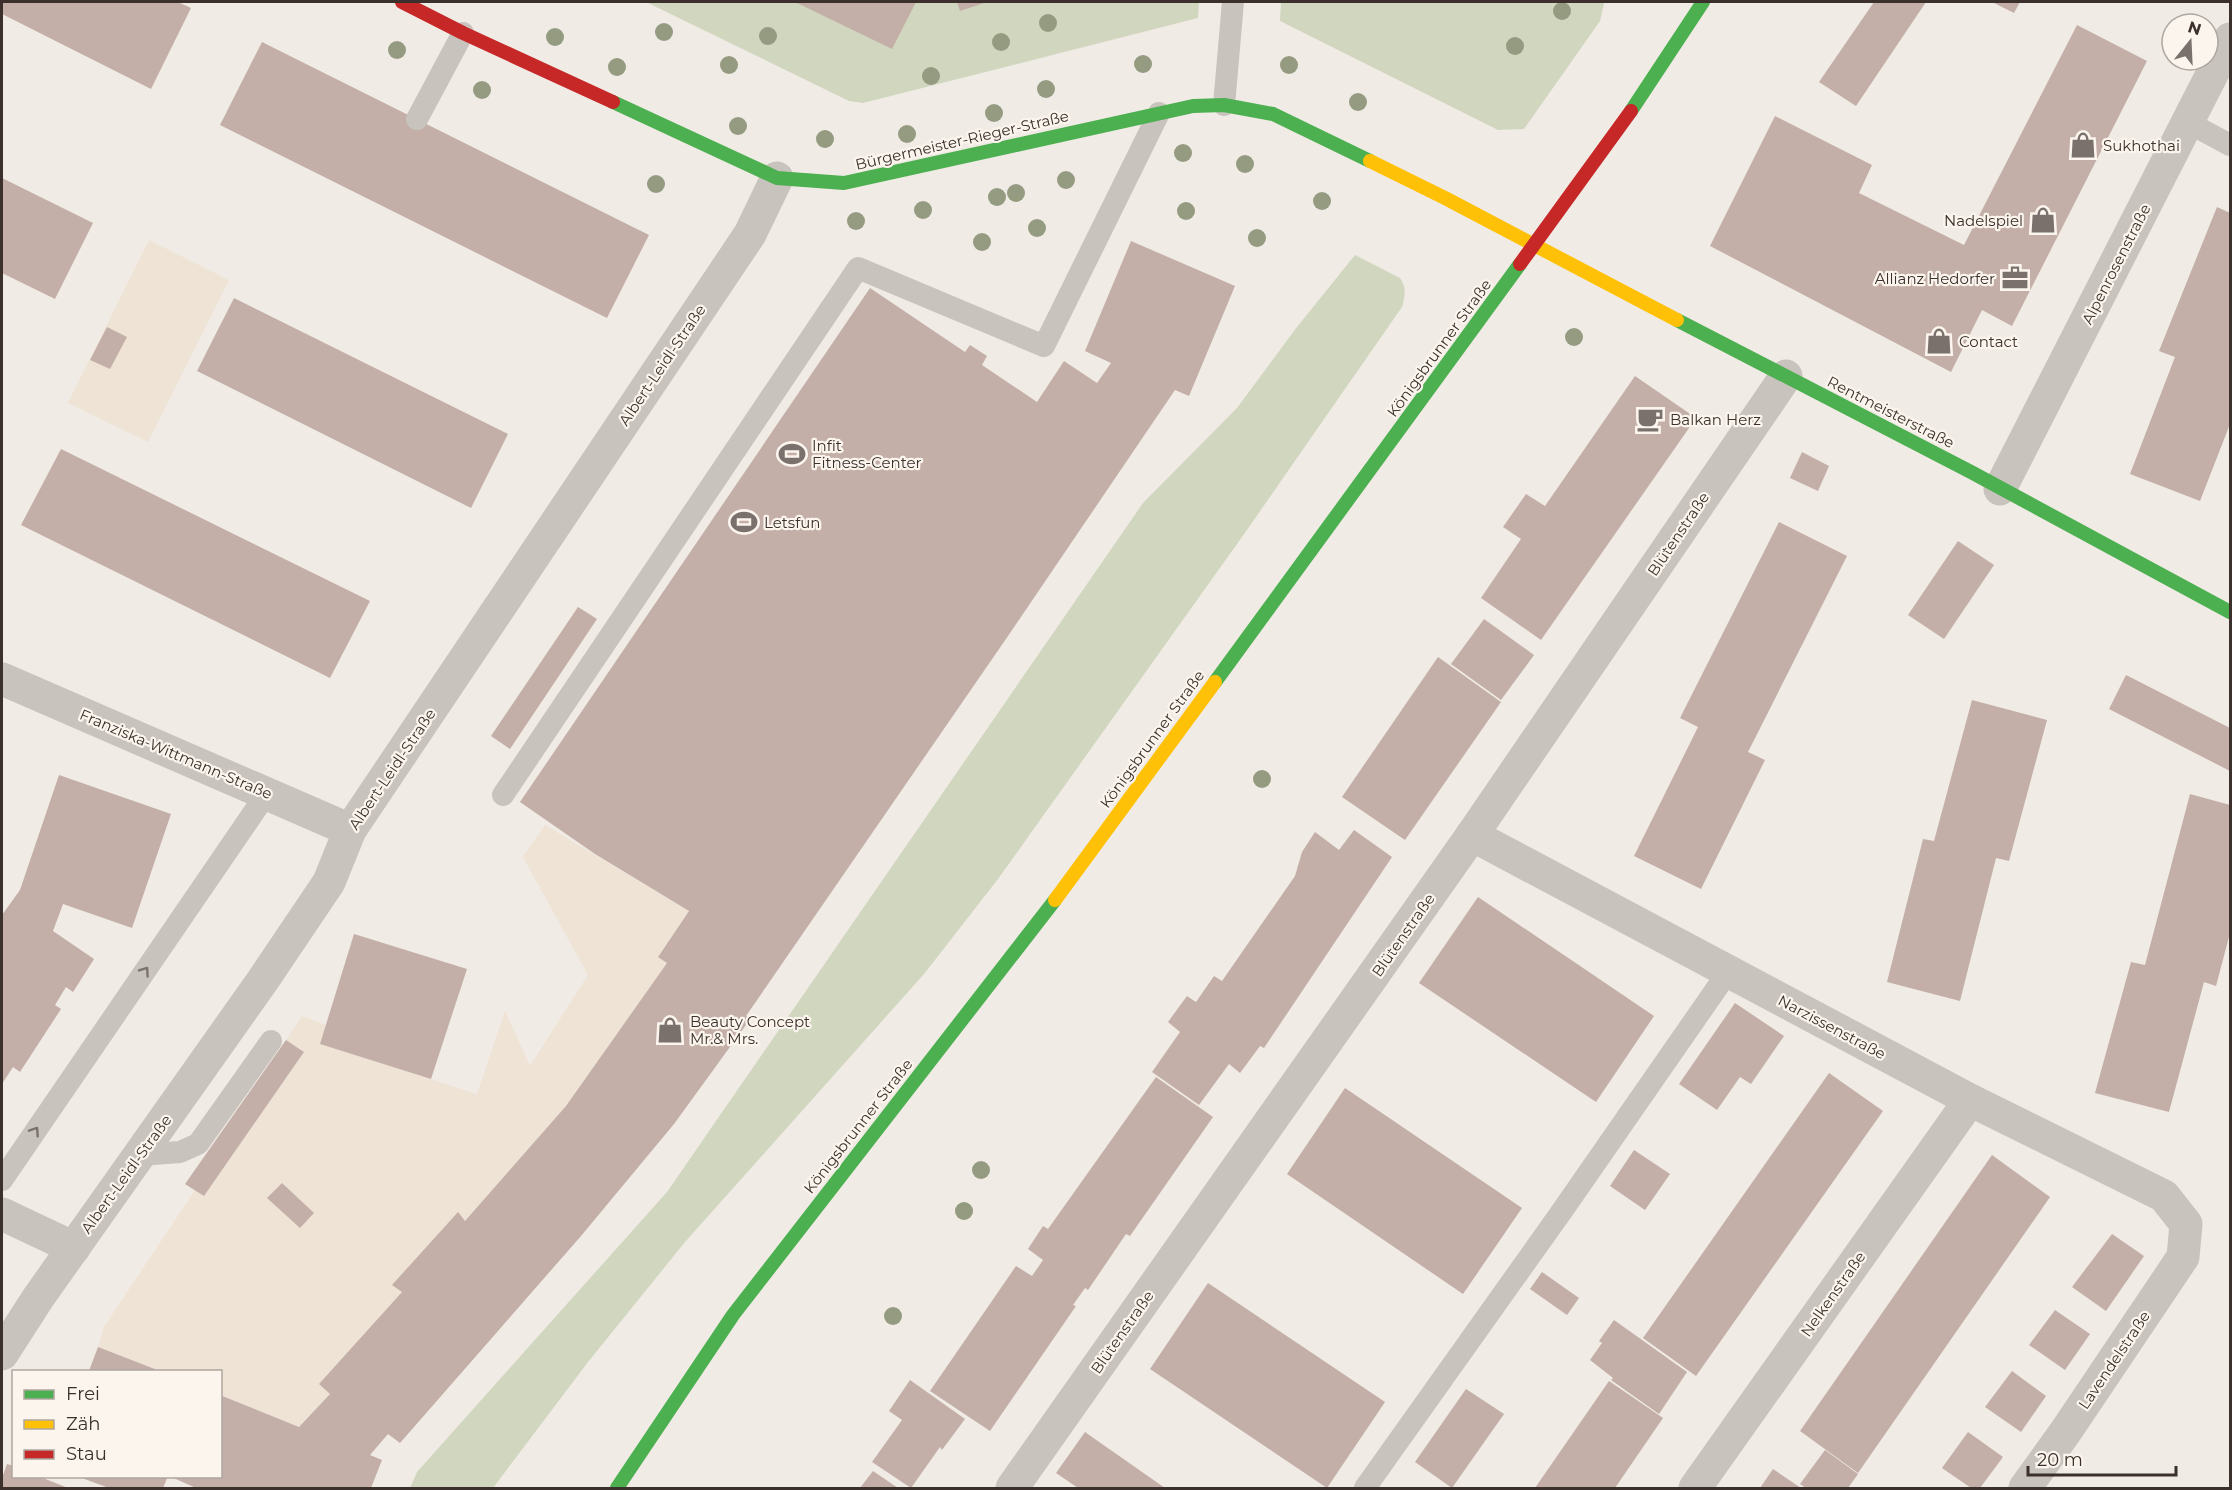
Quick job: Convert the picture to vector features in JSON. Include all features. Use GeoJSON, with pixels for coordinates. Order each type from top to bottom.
{"type":"FeatureCollection","features":[{"type":"Feature","properties":{"kind":"street","name":"Bürgermeister-Rieger-Straße"},"geometry":{"type":"LineString","coordinates":[[402,2],[463,33],[777,178],[844,183],[1193,106],[1224,105],[1273,114],[1445,198],[1534,245]]}},
{"type":"Feature","properties":{"kind":"street","name":"Königsbrunner Straße"},"geometry":{"type":"LineString","coordinates":[[616,1488],[733,1315],[1053,903],[1611,140],[1703,2]]}},
{"type":"Feature","properties":{"kind":"street","name":"Alpenrosenstraße"},"geometry":{"type":"LineString","coordinates":[[2000,489],[2230,39]]}},
{"type":"Feature","properties":{"kind":"street","name":"Albert-Leidl-Straße"},"geometry":{"type":"LineString","coordinates":[[2,1354],[329,882],[350,831],[750,234],[777,178]]}},
{"type":"Feature","properties":{"kind":"street","name":"Rentmeisterstraße"},"geometry":{"type":"LineString","coordinates":[[1534,245],[1971,472],[2230,612]]}},
{"type":"Feature","properties":{"kind":"street","name":"Blütenstraße"},"geometry":{"type":"LineString","coordinates":[[1020,1486],[1472,835],[1786,376]]}},
{"type":"Feature","properties":{"kind":"street","name":"Franziska-Wittmann-Straße"},"geometry":{"type":"LineString","coordinates":[[2,680],[267,793],[350,831]]}},
{"type":"Feature","properties":{"kind":"street","name":"Narzissenstraße"},"geometry":{"type":"LineString","coordinates":[[1472,835],[1970,1100],[2164,1196],[2186,1224]]}},
{"type":"Feature","properties":{"kind":"street","name":"Nelkenstraße"},"geometry":{"type":"LineString","coordinates":[[1695,1488],[1970,1100]]}},
{"type":"Feature","properties":{"kind":"street"},"geometry":{"type":"LineString","coordinates":[[2,1214],[74,1248]]}},
{"type":"Feature","properties":{"kind":"street","name":"Lavendelstraße"},"geometry":{"type":"LineString","coordinates":[[2025,1488],[2183,1257],[2186,1224]]}},
{"type":"Feature","properties":{"kind":"lane"},"geometry":{"type":"LineString","coordinates":[[1224,105],[1233,2]]}},
{"type":"Feature","properties":{"kind":"lane"},"geometry":{"type":"LineString","coordinates":[[417,119],[463,33]]}},
{"type":"Feature","properties":{"kind":"lane"},"geometry":{"type":"LineString","coordinates":[[503,795],[858,268],[1044,346],[1159,113]]}},
{"type":"Feature","properties":{"kind":"lane"},"geometry":{"type":"LineString","coordinates":[[2189,123],[2230,145]]}},
{"type":"Feature","properties":{"kind":"lane"},"geometry":{"type":"LineString","coordinates":[[2,1179],[267,793]]}},
{"type":"Feature","properties":{"kind":"lane"},"geometry":{"type":"LineString","coordinates":[[1365,1488],[1728,972]]}},
{"type":"Feature","properties":{"kind":"lane"},"geometry":{"type":"LineString","coordinates":[[140,1155],[180,1152],[198,1144],[271,1041]]}},
{"type":"Feature","properties":{"kind":"green space"},"geometry":{"type":"Polygon","coordinates":[[[646,2],[1199,2],[1198,18],[863,103],[849,101],[646,2]]]}},
{"type":"Feature","properties":{"kind":"green space"},"geometry":{"type":"Polygon","coordinates":[[[1281,2],[1603,2],[1604,4],[1600,21],[1524,129],[1498,130],[1280,21],[1281,2]]]}},
{"type":"Feature","properties":{"kind":"green space"},"geometry":{"type":"Polygon","coordinates":[[[1355,255],[1400,278],[1405,292],[1402,307],[1242,537],[998,879],[924,974],[685,1242],[588,1362],[493,1488],[410,1488],[417,1472],[667,1192],[1143,503],[1237,408],[1297,327],[1355,255]]]}},
{"type":"Feature","properties":{"kind":"shaded area"},"geometry":{"type":"Polygon","coordinates":[[[149,240],[229,280],[148,442],[68,403],[149,240]]]}},
{"type":"Feature","properties":{"kind":"shaded area"},"geometry":{"type":"Polygon","coordinates":[[[545,825],[689,911],[658,956],[667,963],[566,1106],[465,1221],[457,1213],[393,1285],[402,1292],[319,1384],[330,1394],[299,1427],[222,1395],[222,1370],[158,1370],[98,1347],[104,1327],[195,1190],[204,1196],[304,1052],[286,1040],[302,1016],[326,1025],[321,1044],[477,1094],[505,1011],[530,1066],[588,975],[523,857],[545,825]]]}},
{"type":"Feature","properties":{"kind":"building"},"geometry":{"type":"Polygon","coordinates":[[[2,2],[178,2],[191,8],[151,89],[2,14],[2,2]]]}},
{"type":"Feature","properties":{"kind":"building"},"geometry":{"type":"Polygon","coordinates":[[[795,2],[916,2],[892,49],[795,2]]]}},
{"type":"Feature","properties":{"kind":"building"},"geometry":{"type":"Polygon","coordinates":[[[957,2],[987,2],[960,11],[957,2]]]}},
{"type":"Feature","properties":{"kind":"building"},"geometry":{"type":"Polygon","coordinates":[[[1874,2],[1926,2],[1856,106],[1819,82],[1874,2]]]}},
{"type":"Feature","properties":{"kind":"building"},"geometry":{"type":"Polygon","coordinates":[[[1992,2],[2020,2],[2014,13],[1992,2]]]}},
{"type":"Feature","properties":{"kind":"building"},"geometry":{"type":"Polygon","coordinates":[[[2077,25],[2147,61],[2012,326],[1982,310],[1951,372],[1710,246],[1775,116],[1872,165],[1859,193],[1964,245],[2077,25]]]}},
{"type":"Feature","properties":{"kind":"building"},"geometry":{"type":"Polygon","coordinates":[[[262,42],[649,235],[607,318],[220,125],[262,42]]]}},
{"type":"Feature","properties":{"kind":"building"},"geometry":{"type":"Polygon","coordinates":[[[2,178],[93,223],[55,299],[2,273],[2,178]]]}},
{"type":"Feature","properties":{"kind":"building"},"geometry":{"type":"Polygon","coordinates":[[[2217,207],[2230,213],[2230,424],[2200,501],[2130,474],[2175,357],[2159,351],[2217,207]]]}},
{"type":"Feature","properties":{"kind":"building"},"geometry":{"type":"Polygon","coordinates":[[[1131,241],[1235,286],[1189,396],[1175,390],[746,1016],[751,1018],[674,1124],[581,1236],[400,1443],[388,1434],[370,1455],[382,1460],[371,1488],[196,1488],[174,1478],[222,1478],[222,1396],[299,1427],[330,1394],[319,1384],[402,1292],[392,1285],[458,1212],[465,1221],[566,1106],[667,963],[658,957],[689,911],[595,854],[520,802],[870,288],[965,352],[970,345],[987,356],[982,365],[1037,402],[1064,361],[1097,383],[1111,363],[1085,351],[1131,241]]]}},
{"type":"Feature","properties":{"kind":"building"},"geometry":{"type":"Polygon","coordinates":[[[234,298],[508,434],[471,508],[197,371],[234,298]]]}},
{"type":"Feature","properties":{"kind":"building"},"geometry":{"type":"Polygon","coordinates":[[[107,327],[127,337],[110,369],[90,360],[107,327]]]}},
{"type":"Feature","properties":{"kind":"building"},"geometry":{"type":"Polygon","coordinates":[[[1635,376],[1696,418],[1541,640],[1481,598],[1521,539],[1503,527],[1526,494],[1545,506],[1635,376]]]}},
{"type":"Feature","properties":{"kind":"building"},"geometry":{"type":"Polygon","coordinates":[[[61,449],[370,601],[330,678],[21,525],[61,449]]]}},
{"type":"Feature","properties":{"kind":"building"},"geometry":{"type":"Polygon","coordinates":[[[1802,452],[1829,466],[1818,491],[1790,478],[1802,452]]]}},
{"type":"Feature","properties":{"kind":"building"},"geometry":{"type":"Polygon","coordinates":[[[1779,522],[1847,556],[1748,752],[1765,760],[1701,889],[1634,856],[1698,727],[1680,718],[1779,522]]]}},
{"type":"Feature","properties":{"kind":"building"},"geometry":{"type":"Polygon","coordinates":[[[1958,541],[1994,565],[1944,639],[1908,615],[1958,541]]]}},
{"type":"Feature","properties":{"kind":"building"},"geometry":{"type":"Polygon","coordinates":[[[578,607],[597,619],[510,749],[491,736],[578,607]]]}},
{"type":"Feature","properties":{"kind":"building"},"geometry":{"type":"Polygon","coordinates":[[[1484,619],[1534,655],[1501,700],[1451,664],[1484,619]]]}},
{"type":"Feature","properties":{"kind":"building"},"geometry":{"type":"Polygon","coordinates":[[[1438,657],[1501,702],[1405,840],[1342,797],[1438,657]]]}},
{"type":"Feature","properties":{"kind":"building"},"geometry":{"type":"Polygon","coordinates":[[[2126,675],[2230,728],[2230,771],[2109,709],[2126,675]]]}},
{"type":"Feature","properties":{"kind":"building"},"geometry":{"type":"Polygon","coordinates":[[[1972,700],[2047,720],[2009,861],[1996,858],[1960,1001],[1887,982],[1923,839],[1934,841],[1972,700]]]}},
{"type":"Feature","properties":{"kind":"building"},"geometry":{"type":"Polygon","coordinates":[[[59,775],[171,814],[132,928],[63,904],[53,931],[94,959],[73,992],[66,987],[55,1005],[61,1009],[20,1072],[13,1067],[2,1084],[2,915],[20,890],[59,775]]]}},
{"type":"Feature","properties":{"kind":"building"},"geometry":{"type":"Polygon","coordinates":[[[2190,794],[2230,805],[2230,933],[2216,986],[2204,982],[2169,1112],[2095,1093],[2131,962],[2145,965],[2190,794]]]}},
{"type":"Feature","properties":{"kind":"building"},"geometry":{"type":"Polygon","coordinates":[[[1354,830],[1392,857],[1264,1048],[1260,1046],[1240,1073],[1229,1064],[1199,1105],[1152,1072],[1180,1032],[1168,1022],[1187,996],[1196,1002],[1214,976],[1222,981],[1295,876],[1302,852],[1315,832],[1339,850],[1354,830]]]}},
{"type":"Feature","properties":{"kind":"building"},"geometry":{"type":"Polygon","coordinates":[[[1478,897],[1654,1016],[1596,1102],[1419,983],[1478,897]]]}},
{"type":"Feature","properties":{"kind":"building"},"geometry":{"type":"Polygon","coordinates":[[[354,934],[467,969],[431,1079],[320,1044],[354,934]]]}},
{"type":"Feature","properties":{"kind":"building"},"geometry":{"type":"Polygon","coordinates":[[[1735,1003],[1784,1036],[1751,1084],[1740,1077],[1717,1110],[1679,1084],[1735,1003]]]}},
{"type":"Feature","properties":{"kind":"building"},"geometry":{"type":"Polygon","coordinates":[[[286,1040],[304,1052],[204,1196],[185,1184],[286,1040]]]}},
{"type":"Feature","properties":{"kind":"building"},"geometry":{"type":"Polygon","coordinates":[[[1829,1073],[1883,1111],[1696,1376],[1643,1338],[1829,1073]]]}},
{"type":"Feature","properties":{"kind":"building"},"geometry":{"type":"Polygon","coordinates":[[[1156,1077],[1213,1117],[1130,1236],[1126,1234],[1088,1290],[1085,1288],[1073,1305],[1076,1306],[990,1431],[930,1391],[1016,1266],[1032,1276],[1043,1260],[1028,1249],[1043,1226],[1048,1229],[1156,1077]]]}},
{"type":"Feature","properties":{"kind":"building"},"geometry":{"type":"Polygon","coordinates":[[[1345,1088],[1522,1208],[1463,1294],[1287,1174],[1345,1088]]]}},
{"type":"Feature","properties":{"kind":"building"},"geometry":{"type":"Polygon","coordinates":[[[1634,1150],[1670,1174],[1645,1210],[1610,1186],[1634,1150]]]}},
{"type":"Feature","properties":{"kind":"building"},"geometry":{"type":"Polygon","coordinates":[[[1992,1155],[2050,1197],[1858,1473],[1800,1431],[1992,1155]]]}},
{"type":"Feature","properties":{"kind":"building"},"geometry":{"type":"Polygon","coordinates":[[[282,1183],[314,1213],[300,1228],[267,1198],[282,1183]]]}},
{"type":"Feature","properties":{"kind":"building"},"geometry":{"type":"Polygon","coordinates":[[[2112,1234],[2144,1256],[2106,1311],[2072,1287],[2112,1234]]]}},
{"type":"Feature","properties":{"kind":"building"},"geometry":{"type":"Polygon","coordinates":[[[1542,1272],[1579,1298],[1567,1315],[1530,1289],[1542,1272]]]}},
{"type":"Feature","properties":{"kind":"building"},"geometry":{"type":"Polygon","coordinates":[[[1208,1283],[1385,1402],[1327,1488],[1150,1369],[1208,1283]]]}},
{"type":"Feature","properties":{"kind":"building"},"geometry":{"type":"Polygon","coordinates":[[[2055,1310],[2090,1334],[2065,1370],[2029,1345],[2055,1310]]]}},
{"type":"Feature","properties":{"kind":"building"},"geometry":{"type":"Polygon","coordinates":[[[1614,1320],[1687,1372],[1659,1414],[1611,1380],[1613,1378],[1590,1360],[1602,1343],[1599,1341],[1614,1320]]]}},
{"type":"Feature","properties":{"kind":"building"},"geometry":{"type":"Polygon","coordinates":[[[98,1347],[157,1370],[89,1370],[98,1347]]]}},
{"type":"Feature","properties":{"kind":"building"},"geometry":{"type":"Polygon","coordinates":[[[2012,1371],[2046,1396],[2021,1432],[1985,1407],[2012,1371]]]}},
{"type":"Feature","properties":{"kind":"building"},"geometry":{"type":"Polygon","coordinates":[[[910,1380],[965,1419],[942,1450],[940,1447],[911,1488],[872,1462],[902,1420],[889,1411],[910,1380]]]}},
{"type":"Feature","properties":{"kind":"building"},"geometry":{"type":"Polygon","coordinates":[[[1609,1381],[1663,1418],[1615,1488],[1535,1488],[1609,1381]]]}},
{"type":"Feature","properties":{"kind":"building"},"geometry":{"type":"Polygon","coordinates":[[[1466,1389],[1504,1414],[1452,1488],[1415,1462],[1466,1389]]]}},
{"type":"Feature","properties":{"kind":"building"},"geometry":{"type":"Polygon","coordinates":[[[1085,1432],[1165,1488],[1078,1488],[1056,1473],[1085,1432]]]}},
{"type":"Feature","properties":{"kind":"building"},"geometry":{"type":"Polygon","coordinates":[[[1968,1432],[2003,1457],[1980,1488],[1971,1488],[1942,1468],[1968,1432]]]}},
{"type":"Feature","properties":{"kind":"building"},"geometry":{"type":"Polygon","coordinates":[[[1825,1450],[1858,1474],[1848,1488],[1806,1488],[1800,1484],[1825,1450]]]}},
{"type":"Feature","properties":{"kind":"building"},"geometry":{"type":"Polygon","coordinates":[[[7,1464],[12,1465],[12,1478],[43,1478],[68,1488],[2,1488],[2,1478],[7,1464]]]}},
{"type":"Feature","properties":{"kind":"building"},"geometry":{"type":"Polygon","coordinates":[[[1773,1469],[1801,1488],[1760,1488],[1773,1469]]]}},
{"type":"Feature","properties":{"kind":"building"},"geometry":{"type":"Polygon","coordinates":[[[873,1471],[898,1488],[860,1488],[873,1471]]]}},
{"type":"Feature","properties":{"kind":"building"},"geometry":{"type":"Polygon","coordinates":[[[82,1478],[167,1478],[163,1488],[109,1488],[82,1478]]]}},
{"type":"Feature","properties":{"kind":"traffic: fast"},"geometry":{"type":"LineString","coordinates":[[1631,111],[1703,2]]}},
{"type":"Feature","properties":{"kind":"traffic: fast"},"geometry":{"type":"LineString","coordinates":[[613,102],[777,178],[844,183],[1193,106],[1224,105],[1273,114],[1370,161]]}},
{"type":"Feature","properties":{"kind":"traffic: fast"},"geometry":{"type":"LineString","coordinates":[[1215,682],[1520,264]]}},
{"type":"Feature","properties":{"kind":"traffic: fast"},"geometry":{"type":"LineString","coordinates":[[1677,320],[1971,472],[2230,612]]}},
{"type":"Feature","properties":{"kind":"traffic: fast"},"geometry":{"type":"LineString","coordinates":[[617,1488],[733,1315],[1055,900]]}},
{"type":"Feature","properties":{"kind":"traffic: slow"},"geometry":{"type":"LineString","coordinates":[[1370,161],[1677,320]]}},
{"type":"Feature","properties":{"kind":"traffic: slow"},"geometry":{"type":"LineString","coordinates":[[1055,900],[1215,682]]}},
{"type":"Feature","properties":{"kind":"traffic: jam"},"geometry":{"type":"LineString","coordinates":[[402,2],[463,33],[613,102]]}},
{"type":"Feature","properties":{"kind":"traffic: jam"},"geometry":{"type":"LineString","coordinates":[[1520,264],[1631,111]]}},
{"type":"Feature","properties":{"kind":"place","name":"Sukhothai"},"geometry":{"type":"Point","coordinates":[2083,145]}},
{"type":"Feature","properties":{"kind":"place","name":"Nadelspiel"},"geometry":{"type":"Point","coordinates":[2043,220]}},
{"type":"Feature","properties":{"kind":"place","name":"Allianz Hedorfer"},"geometry":{"type":"Point","coordinates":[2015,278]}},
{"type":"Feature","properties":{"kind":"place","name":"Contact"},"geometry":{"type":"Point","coordinates":[1939,341]}},
{"type":"Feature","properties":{"kind":"place","name":"Balkan Herz"},"geometry":{"type":"Point","coordinates":[1650,419]}},
{"type":"Feature","properties":{"kind":"place","name":"Infit Fitness-Center"},"geometry":{"type":"Point","coordinates":[792,454]}},
{"type":"Feature","properties":{"kind":"place","name":"Letsfun"},"geometry":{"type":"Point","coordinates":[744,522]}},
{"type":"Feature","properties":{"kind":"place","name":"Beauty Concept Mr.& Mrs."},"geometry":{"type":"Point","coordinates":[670,1030]}}]}
